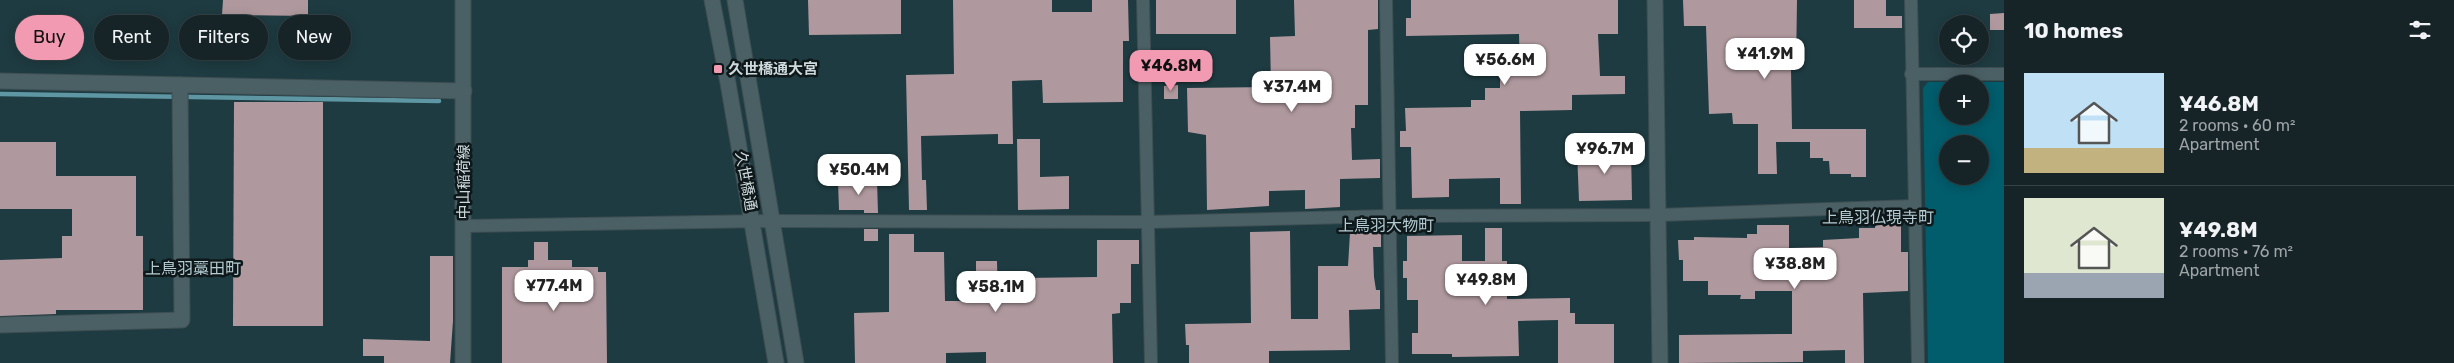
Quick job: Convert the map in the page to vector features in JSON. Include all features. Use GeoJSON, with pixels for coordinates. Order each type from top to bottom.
{"type":"FeatureCollection","features":[{"type":"Feature","properties":{"kind":"street","name":"中山稲荷線"},"geometry":{"type":"LineString","coordinates":[[463,0],[463,363]]}},
{"type":"Feature","properties":{"kind":"street","name":"久世橋通"},"geometry":{"type":"LineString","coordinates":[[712,0],[753,222],[775,358]]}},
{"type":"Feature","properties":{"kind":"street","name":"久世橋通"},"geometry":{"type":"LineString","coordinates":[[735,0],[795,357]]}},
{"type":"Feature","properties":{"kind":"street"},"geometry":{"type":"LineString","coordinates":[[1143,0],[1151,363]]}},
{"type":"Feature","properties":{"kind":"street"},"geometry":{"type":"LineString","coordinates":[[1386,0],[1388,216],[1392,363]]}},
{"type":"Feature","properties":{"kind":"street"},"geometry":{"type":"LineString","coordinates":[[1655,0],[1660,363]]}},
{"type":"Feature","properties":{"kind":"street"},"geometry":{"type":"LineString","coordinates":[[1911,0],[1918,363]]}},
{"type":"Feature","properties":{"kind":"street"},"geometry":{"type":"LineString","coordinates":[[1911,74],[2004,74]]}},
{"type":"Feature","properties":{"kind":"street"},"geometry":{"type":"LineString","coordinates":[[728,83],[747,79]]}},
{"type":"Feature","properties":{"kind":"street"},"geometry":{"type":"LineString","coordinates":[[0,82],[464,90]]}},
{"type":"Feature","properties":{"kind":"street"},"geometry":{"type":"LineString","coordinates":[[0,325],[182,320],[180,85]]}},
{"type":"Feature","properties":{"kind":"street"},"geometry":{"type":"LineString","coordinates":[[464,226],[771,221],[1148,222],[1388,216],[1658,215],[1915,206]]}},
{"type":"Feature","properties":{"kind":"street"},"geometry":{"type":"LineString","coordinates":[[775,358],[795,357]]}},
{"type":"Feature","properties":{"kind":"shaded area"},"geometry":{"type":"Polygon","coordinates":[[[0,0],[2004,0],[2004,363],[0,363],[0,0]]]}},
{"type":"Feature","properties":{"kind":"shaded area"},"geometry":{"type":"Polygon","coordinates":[[[1928,82],[1939,82],[1939,125],[1989,125],[1989,82],[2004,82],[2004,363],[1928,363],[1923,88],[1928,82]]]}},
{"type":"Feature","properties":{"kind":"building"},"geometry":{"type":"Polygon","coordinates":[[[223,0],[308,0],[308,15],[222,15],[223,0]]]}},
{"type":"Feature","properties":{"kind":"building"},"geometry":{"type":"Polygon","coordinates":[[[808,0],[901,0],[901,34],[809,35],[808,0]]]}},
{"type":"Feature","properties":{"kind":"building"},"geometry":{"type":"Polygon","coordinates":[[[953,0],[1052,0],[1052,12],[1092,12],[1092,0],[1128,0],[1129,41],[1123,41],[1123,102],[1043,103],[1042,80],[1012,81],[1013,144],[998,144],[998,134],[921,136],[922,180],[926,180],[927,210],[909,210],[906,75],[954,74],[953,0]]]}},
{"type":"Feature","properties":{"kind":"building"},"geometry":{"type":"Polygon","coordinates":[[[1156,0],[1236,0],[1236,34],[1156,34],[1156,0]]]}},
{"type":"Feature","properties":{"kind":"building"},"geometry":{"type":"Polygon","coordinates":[[[1294,0],[1378,0],[1378,29],[1368,30],[1368,105],[1355,105],[1355,128],[1351,128],[1352,160],[1380,159],[1380,178],[1340,179],[1340,207],[1305,209],[1305,190],[1269,191],[1269,206],[1207,210],[1206,135],[1188,132],[1187,88],[1271,87],[1270,37],[1295,36],[1294,0]]]}},
{"type":"Feature","properties":{"kind":"building"},"geometry":{"type":"Polygon","coordinates":[[[1411,0],[1618,0],[1618,34],[1598,34],[1600,76],[1625,76],[1625,94],[1572,95],[1572,110],[1520,111],[1521,204],[1500,204],[1500,178],[1449,179],[1449,197],[1412,198],[1411,147],[1400,147],[1400,131],[1406,131],[1405,108],[1471,107],[1471,100],[1485,100],[1485,88],[1500,88],[1500,71],[1520,71],[1519,34],[1406,36],[1406,18],[1411,18],[1411,0]]]}},
{"type":"Feature","properties":{"kind":"building"},"geometry":{"type":"Polygon","coordinates":[[[1683,0],[1797,0],[1796,69],[1791,69],[1792,129],[1866,129],[1866,177],[1851,177],[1851,174],[1830,174],[1829,161],[1823,161],[1823,158],[1810,158],[1810,142],[1776,142],[1777,174],[1758,174],[1758,124],[1733,124],[1732,113],[1709,114],[1706,26],[1684,26],[1683,0]]]}},
{"type":"Feature","properties":{"kind":"building"},"geometry":{"type":"Polygon","coordinates":[[[1854,0],[1886,0],[1886,16],[1902,16],[1902,28],[1854,28],[1854,0]]]}},
{"type":"Feature","properties":{"kind":"building"},"geometry":{"type":"Polygon","coordinates":[[[2004,13],[2004,30],[1990,30],[1990,14],[2004,13]]]}},
{"type":"Feature","properties":{"kind":"building"},"geometry":{"type":"Polygon","coordinates":[[[1178,85],[1178,99],[1164,99],[1164,86],[1178,85]]]}},
{"type":"Feature","properties":{"kind":"building"},"geometry":{"type":"Polygon","coordinates":[[[234,102],[323,102],[323,326],[233,326],[234,102]]]}},
{"type":"Feature","properties":{"kind":"building"},"geometry":{"type":"Polygon","coordinates":[[[1017,139],[1040,139],[1040,177],[1069,176],[1069,209],[1018,210],[1017,139]]]}},
{"type":"Feature","properties":{"kind":"building"},"geometry":{"type":"Polygon","coordinates":[[[0,142],[56,142],[56,176],[136,176],[136,236],[143,236],[143,310],[56,310],[56,314],[0,316],[0,260],[62,258],[62,236],[72,236],[72,209],[0,209],[0,142]]]}},
{"type":"Feature","properties":{"kind":"building"},"geometry":{"type":"Polygon","coordinates":[[[1631,150],[1632,200],[1579,201],[1577,151],[1631,150]]]}},
{"type":"Feature","properties":{"kind":"building"},"geometry":{"type":"Polygon","coordinates":[[[877,180],[878,213],[864,213],[864,210],[839,210],[838,181],[877,180]]]}},
{"type":"Feature","properties":{"kind":"building"},"geometry":{"type":"Polygon","coordinates":[[[1901,224],[1901,252],[1908,252],[1908,291],[1863,293],[1864,363],[1845,363],[1845,350],[1803,351],[1803,362],[1679,363],[1679,335],[1792,334],[1792,291],[1755,291],[1755,299],[1740,299],[1741,295],[1708,295],[1708,281],[1683,281],[1683,260],[1679,260],[1678,240],[1694,240],[1694,237],[1747,238],[1747,234],[1757,234],[1757,225],[1789,225],[1789,248],[1823,247],[1823,240],[1859,238],[1859,228],[1875,228],[1875,225],[1901,224]]]}},
{"type":"Feature","properties":{"kind":"building"},"geometry":{"type":"Polygon","coordinates":[[[1485,228],[1502,228],[1502,261],[1507,261],[1507,299],[1570,298],[1570,313],[1575,313],[1575,324],[1614,324],[1614,363],[1558,363],[1558,320],[1518,321],[1519,356],[1452,357],[1452,354],[1412,354],[1412,333],[1418,333],[1418,300],[1407,300],[1407,278],[1403,278],[1403,261],[1407,261],[1407,236],[1462,235],[1462,261],[1485,261],[1485,228]]]}},
{"type":"Feature","properties":{"kind":"building"},"geometry":{"type":"Polygon","coordinates":[[[864,229],[878,229],[878,241],[864,241],[864,229]]]}},
{"type":"Feature","properties":{"kind":"building"},"geometry":{"type":"Polygon","coordinates":[[[1290,231],[1291,319],[1318,319],[1318,266],[1348,266],[1350,233],[1381,233],[1381,247],[1373,247],[1374,277],[1376,290],[1380,290],[1380,309],[1349,310],[1350,350],[1269,351],[1269,363],[1189,363],[1189,345],[1186,345],[1185,324],[1251,323],[1250,232],[1290,231]]]}},
{"type":"Feature","properties":{"kind":"building"},"geometry":{"type":"Polygon","coordinates":[[[889,234],[914,234],[914,252],[944,252],[945,301],[976,301],[976,261],[997,261],[998,303],[1025,303],[1024,278],[1097,277],[1097,240],[1139,240],[1139,264],[1131,264],[1131,303],[1120,303],[1120,313],[1112,314],[1113,363],[986,363],[986,352],[946,353],[946,363],[855,363],[854,313],[889,312],[889,234]]]}},
{"type":"Feature","properties":{"kind":"building"},"geometry":{"type":"Polygon","coordinates":[[[534,242],[548,242],[548,260],[572,260],[572,267],[598,267],[598,272],[606,272],[607,363],[502,363],[502,267],[528,267],[528,260],[534,260],[534,242]]]}},
{"type":"Feature","properties":{"kind":"building"},"geometry":{"type":"Polygon","coordinates":[[[430,256],[453,256],[453,321],[450,363],[384,363],[384,356],[363,356],[363,339],[430,341],[430,256]]]}},
{"type":"Feature","properties":{"kind":"waterway"},"geometry":{"type":"LineString","coordinates":[[0,94],[439,101]]}},
{"type":"Feature","properties":{"kind":"place","name":"久世橋通大宮"},"geometry":{"type":"Point","coordinates":[718,69]}},
{"type":"Feature","properties":{"kind":"district","name":"上鳥羽仏現寺町"},"geometry":{"type":"Point","coordinates":[1878,217]}},
{"type":"Feature","properties":{"kind":"district","name":"上鳥羽大物町"},"geometry":{"type":"Point","coordinates":[1386,225]}},
{"type":"Feature","properties":{"kind":"district","name":"上鳥羽藁田町"},"geometry":{"type":"Point","coordinates":[193,268]}}]}
